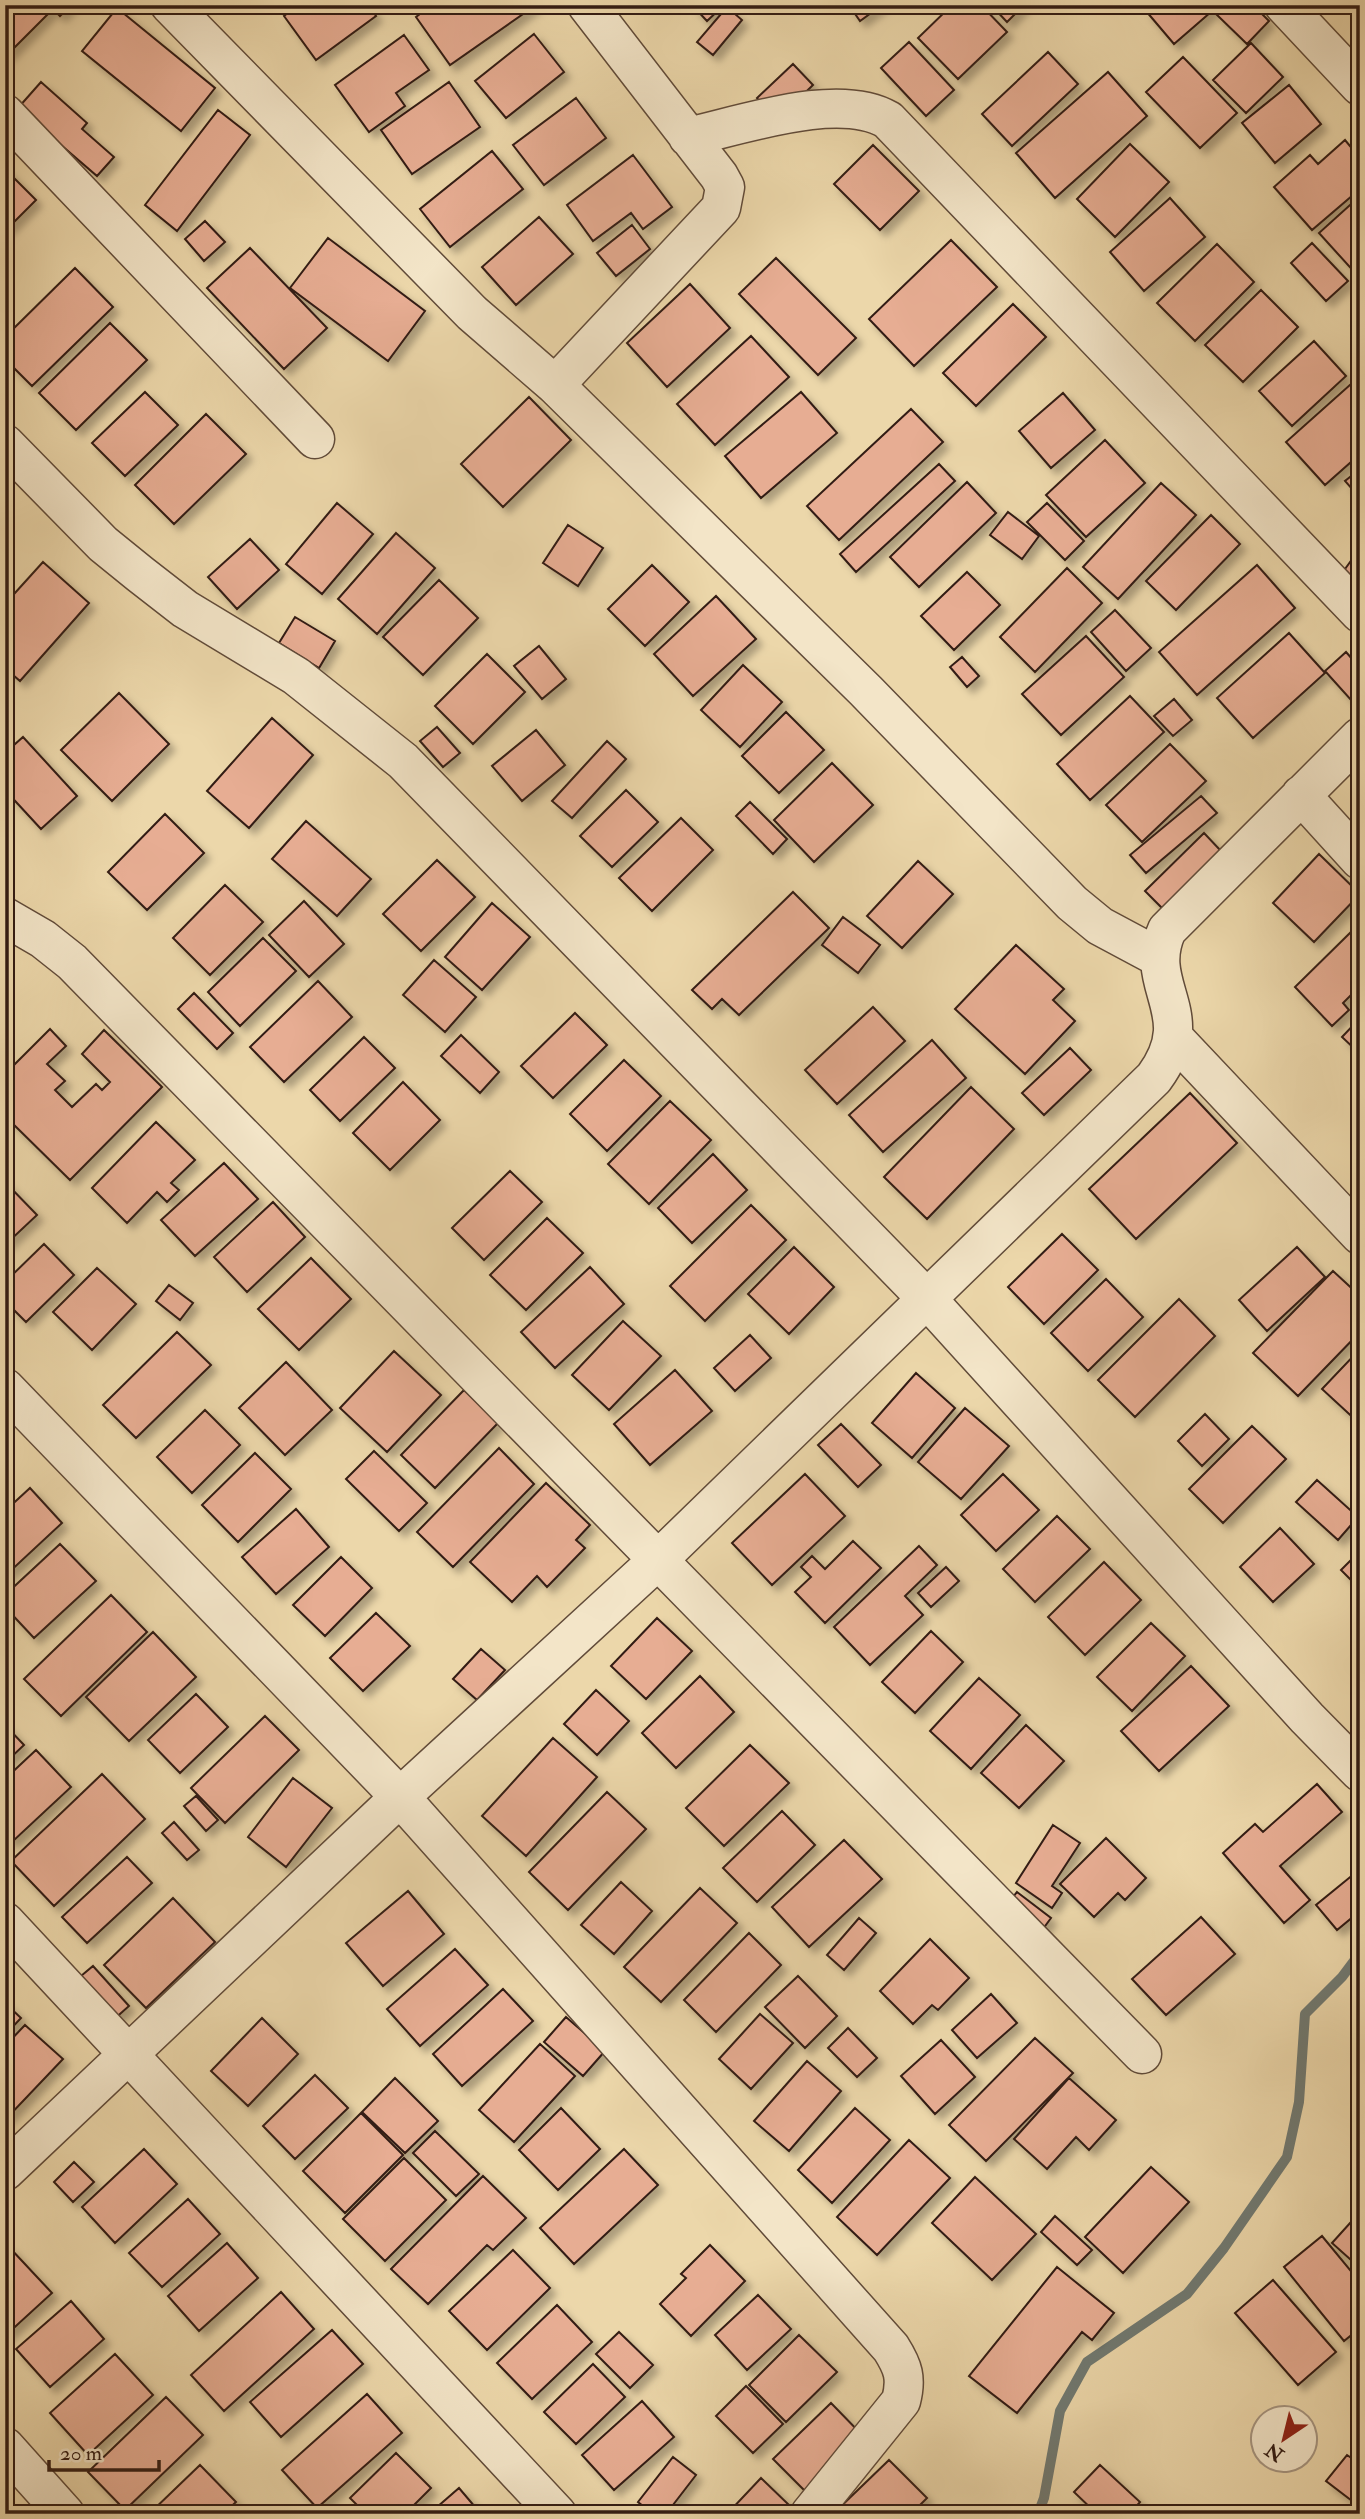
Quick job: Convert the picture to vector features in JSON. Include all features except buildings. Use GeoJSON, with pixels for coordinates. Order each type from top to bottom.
{"type":"FeatureCollection","features":[{"type":"Feature","properties":{"kind":"street"},"geometry":{"type":"LineString","coordinates":[[170,5],[472,313],[555,385],[875,701],[1072,903],[1100,926],[1158,957]]}},
{"type":"Feature","properties":{"kind":"street"},"geometry":{"type":"LineString","coordinates":[[555,385],[721,208],[724,187],[587,5]]}},
{"type":"Feature","properties":{"kind":"street"},"geometry":{"type":"LineString","coordinates":[[1284,5],[1360,86]]}},
{"type":"Feature","properties":{"kind":"street"},"geometry":{"type":"LineString","coordinates":[[688,137],[825,107],[859,108],[888,120],[1360,613]]}},
{"type":"Feature","properties":{"kind":"street"},"geometry":{"type":"LineString","coordinates":[[5,114],[315,439]]}},
{"type":"Feature","properties":{"kind":"street"},"geometry":{"type":"LineString","coordinates":[[5,444],[103,544],[140,574],[186,608],[296,676],[403,761],[928,1300],[1307,1718],[1360,1772]]}},
{"type":"Feature","properties":{"kind":"street"},"geometry":{"type":"LineString","coordinates":[[5,2171],[400,1797],[658,1560],[1154,1078],[1167,1060],[1174,1038],[1174,1025],[1158,957],[1167,930],[1360,737]]}},
{"type":"Feature","properties":{"kind":"street"},"geometry":{"type":"LineString","coordinates":[[1301,796],[1360,860]]}},
{"type":"Feature","properties":{"kind":"street"},"geometry":{"type":"LineString","coordinates":[[5,917],[43,939],[72,962],[1142,2054]]}},
{"type":"Feature","properties":{"kind":"street"},"geometry":{"type":"LineString","coordinates":[[1174,1038],[1360,1235]]}},
{"type":"Feature","properties":{"kind":"street"},"geometry":{"type":"LineString","coordinates":[[5,1388],[400,1797],[891,2347],[902,2366],[906,2383],[901,2401],[810,2514]]}},
{"type":"Feature","properties":{"kind":"street"},"geometry":{"type":"LineString","coordinates":[[5,1922],[558,2514]]}},
{"type":"Feature","properties":{"kind":"street"},"geometry":{"type":"LineString","coordinates":[[5,2447],[65,2514]]}},
{"type":"Feature","properties":{"kind":"waterway"},"geometry":{"type":"LineString","coordinates":[[1038,2514],[1044,2498],[1060,2411],[1087,2362],[1187,2294],[1224,2248],[1287,2157],[1299,2102],[1305,2014],[1342,1977],[1360,1953]]}}]}
